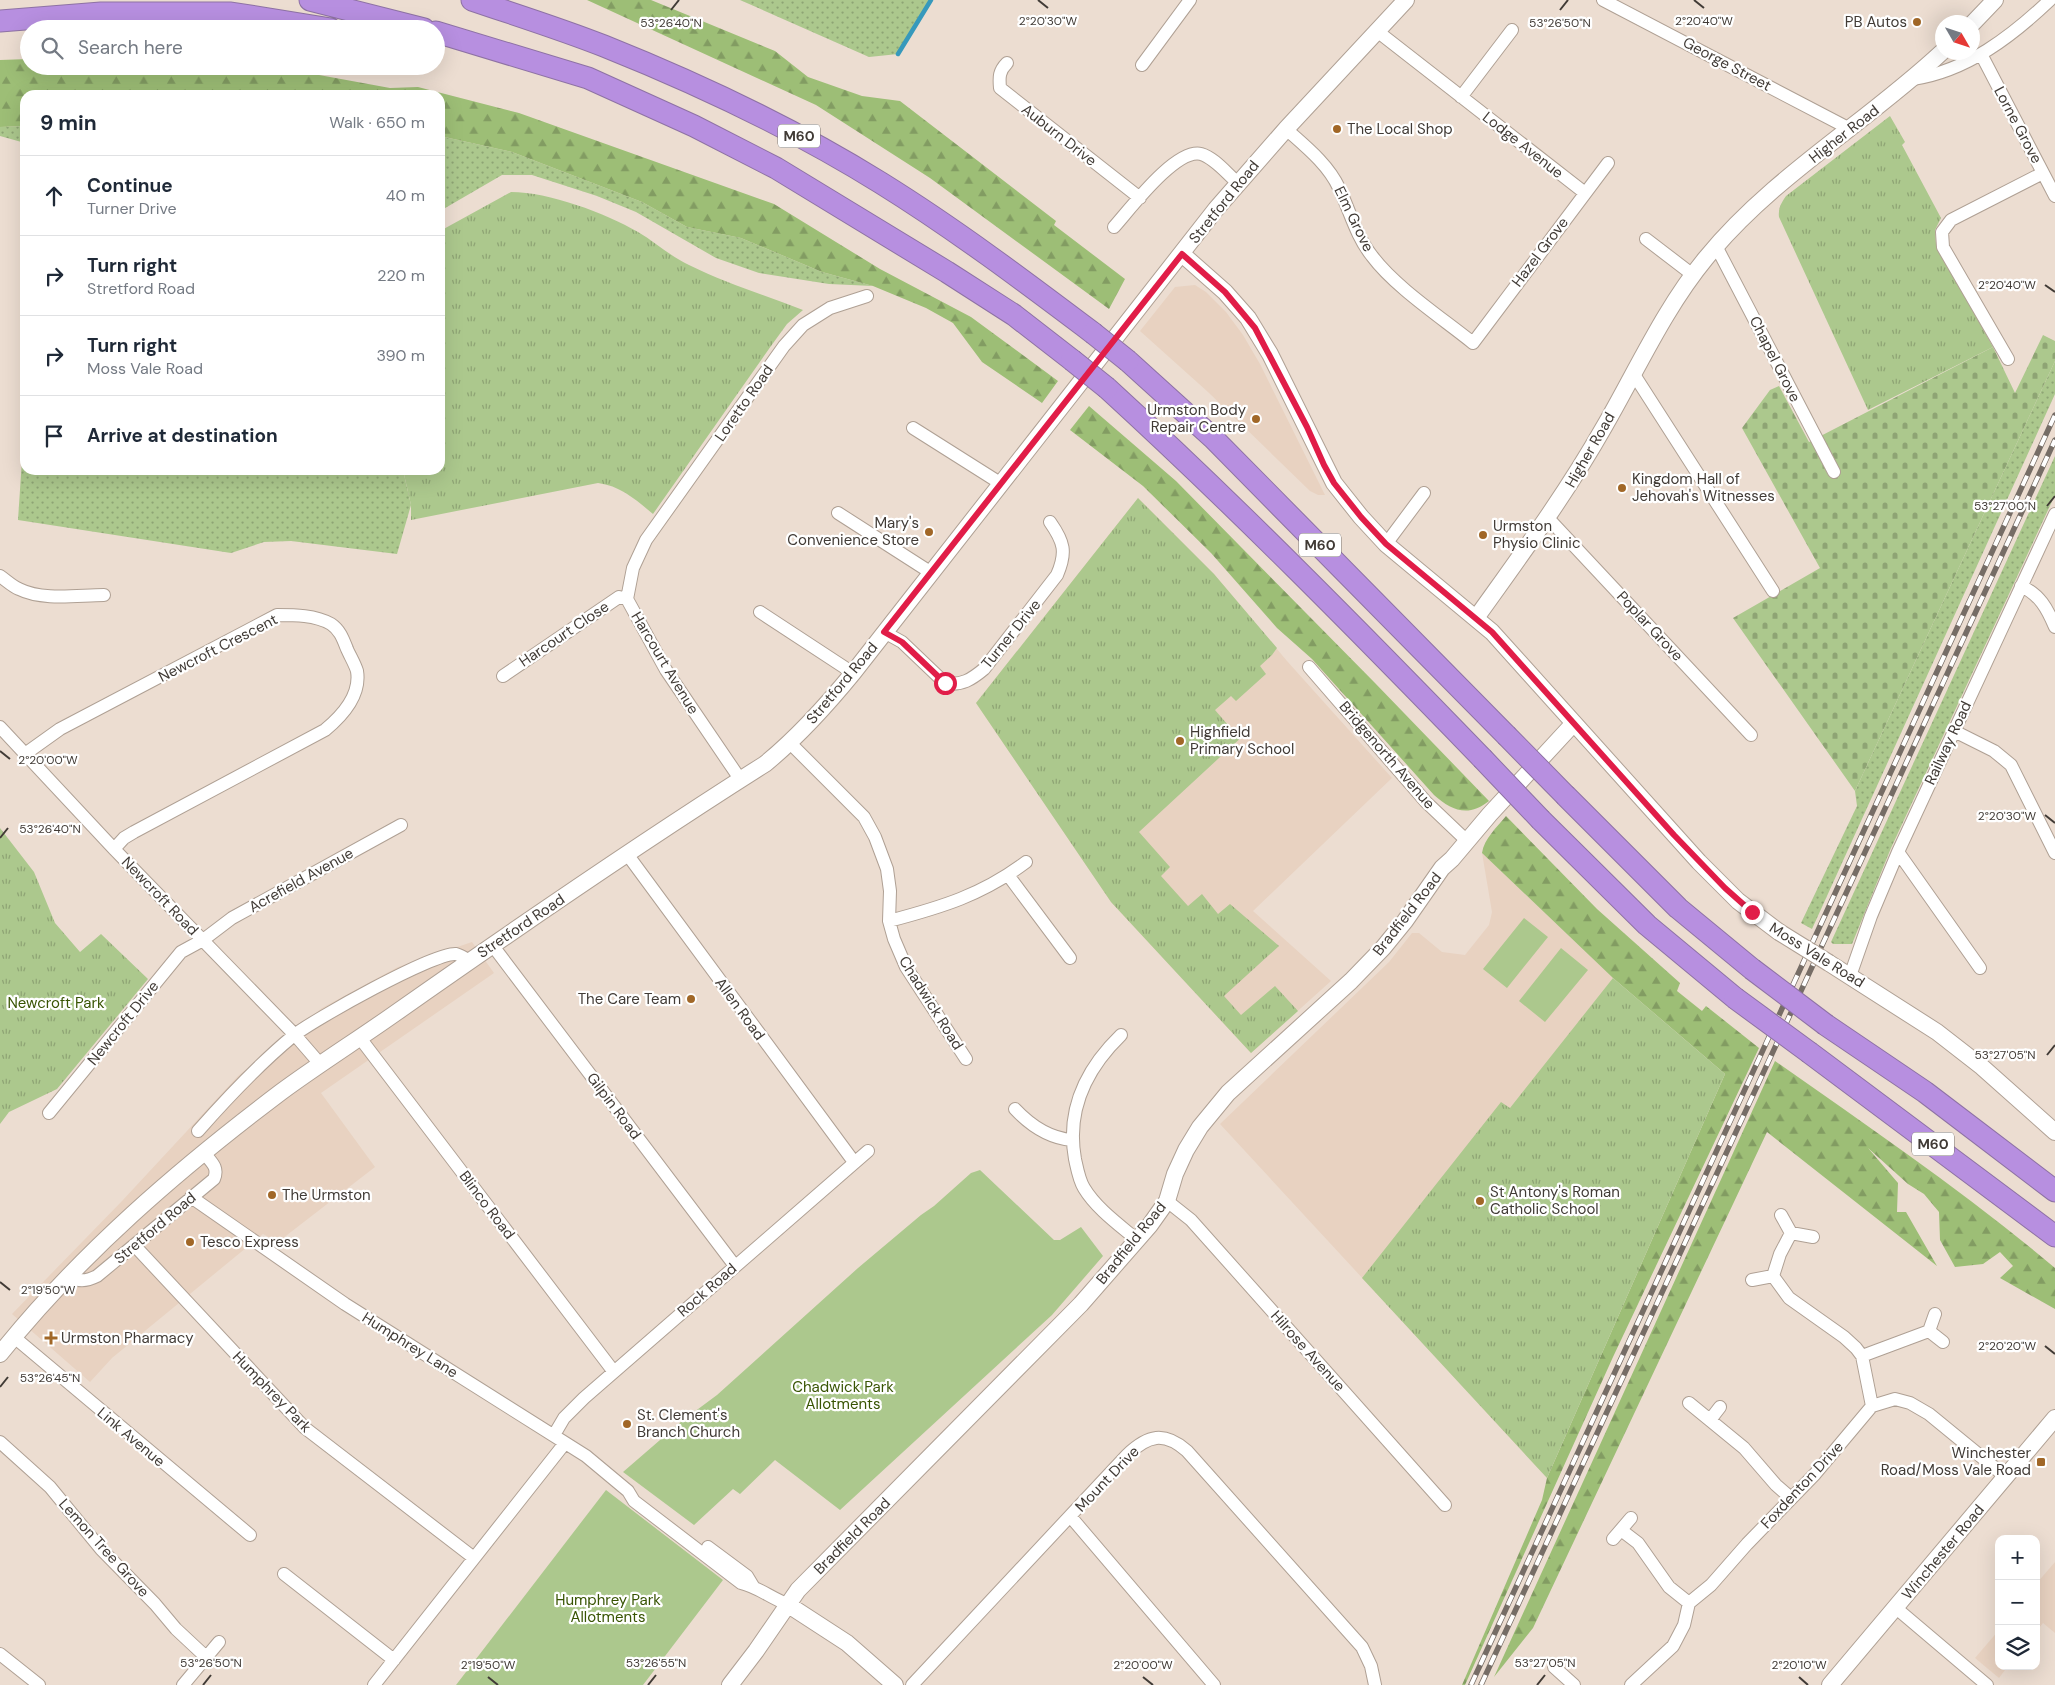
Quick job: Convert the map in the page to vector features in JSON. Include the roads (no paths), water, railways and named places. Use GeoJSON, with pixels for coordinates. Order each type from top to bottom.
{"type":"FeatureCollection","features":[{"type":"Feature","properties":{"kind":"highway"},"geometry":{"type":"LineString","coordinates":[[310,0],[389,20]]}},
{"type":"Feature","properties":{"kind":"highway","name":"M60"},"geometry":{"type":"LineString","coordinates":[[472,0],[603,46],[714,94],[800,137],[880,182],[972,242],[1093,333],[1128,361],[1213,438],[1678,908],[1752,969],[1826,1025],[1925,1092],[2055,1192]]}},
{"type":"Feature","properties":{"kind":"highway"},"geometry":{"type":"LineString","coordinates":[[0,21],[101,13],[232,13],[275,20]]}},
{"type":"Feature","properties":{"kind":"highway","name":"M60"},"geometry":{"type":"LineString","coordinates":[[445,35],[588,78],[694,126],[776,168],[854,214],[1014,315],[1107,388],[1173,449],[1345,618],[1541,820],[1647,925],[1735,998],[2055,1236]]}},
{"type":"Feature","properties":{"kind":"highway","name":"M60"},"geometry":{"type":"LineString","coordinates":[[445,50],[565,83],[694,126]]}},
{"type":"Feature","properties":{"kind":"street"},"geometry":{"type":"LineString","coordinates":[[1142,65],[1190,0]]}},
{"type":"Feature","properties":{"kind":"street","name":"Stretford Road"},"geometry":{"type":"LineString","coordinates":[[0,1354],[67,1277],[156,1194],[184,1164],[204,1153],[282,1091],[627,854],[765,764],[790,743],[830,700],[1238,183],[1406,0]]}},
{"type":"Feature","properties":{"kind":"street","name":"George Street"},"geometry":{"type":"LineString","coordinates":[[1603,0],[1850,129]]}},
{"type":"Feature","properties":{"kind":"street"},"geometry":{"type":"LineString","coordinates":[[1980,16],[1995,0]]}},
{"type":"Feature","properties":{"kind":"street","name":"Higher Road"},"geometry":{"type":"LineString","coordinates":[[1913,79],[1948,71],[1981,54],[2028,20],[2050,0]]}},
{"type":"Feature","properties":{"kind":"street"},"geometry":{"type":"LineString","coordinates":[[1461,97],[1512,30]]}},
{"type":"Feature","properties":{"kind":"street","name":"Lodge Avenue"},"geometry":{"type":"LineString","coordinates":[[1377,31],[1585,192]]}},
{"type":"Feature","properties":{"kind":"street","name":"Lorne Grove"},"geometry":{"type":"LineString","coordinates":[[1981,54],[2055,196]]}},
{"type":"Feature","properties":{"kind":"street","name":"Higher Road"},"geometry":{"type":"LineString","coordinates":[[1476,618],[1548,518],[1595,442],[1664,320],[1693,275],[1716,246],[1776,187],[1913,79],[1935,59]]}},
{"type":"Feature","properties":{"kind":"street","name":"Auburn Drive"},"geometry":{"type":"LineString","coordinates":[[1007,63],[1001,69],[999,77],[1000,88],[1140,198]]}},
{"type":"Feature","properties":{"kind":"street","name":"Elm Grove"},"geometry":{"type":"LineString","coordinates":[[1286,129],[1332,175],[1340,188],[1364,244],[1382,268],[1473,343]]}},
{"type":"Feature","properties":{"kind":"street"},"geometry":{"type":"LineString","coordinates":[[1114,227],[1172,164],[1188,154],[1202,154],[1216,163],[1238,183]]}},
{"type":"Feature","properties":{"kind":"street","name":"Hazel Grove"},"geometry":{"type":"LineString","coordinates":[[1473,343],[1608,162]]}},
{"type":"Feature","properties":{"kind":"street"},"geometry":{"type":"LineString","coordinates":[[2008,359],[1943,247],[1942,232],[1951,220],[2043,173]]}},
{"type":"Feature","properties":{"kind":"street"},"geometry":{"type":"LineString","coordinates":[[1646,239],[1693,275]]}},
{"type":"Feature","properties":{"kind":"street","name":"Chapel Grove"},"geometry":{"type":"LineString","coordinates":[[1716,246],[1834,472]]}},
{"type":"Feature","properties":{"kind":"street","name":"Moss Vale Road"},"geometry":{"type":"LineString","coordinates":[[1182,254],[1225,292],[1255,328],[1334,483],[1361,517],[1386,544],[1476,618],[1507,648],[1699,862],[1738,901],[1779,932],[1945,1037],[2055,1132]]}},
{"type":"Feature","properties":{"kind":"street","name":"Loretto Road"},"geometry":{"type":"LineString","coordinates":[[646,540],[784,346],[803,325],[830,308],[866,296]]}},
{"type":"Feature","properties":{"kind":"street"},"geometry":{"type":"LineString","coordinates":[[1633,373],[1773,591]]}},
{"type":"Feature","properties":{"kind":"street"},"geometry":{"type":"LineString","coordinates":[[913,428],[1000,483]]}},
{"type":"Feature","properties":{"kind":"street"},"geometry":{"type":"LineString","coordinates":[[1386,544],[1424,493]]}},
{"type":"Feature","properties":{"kind":"street"},"geometry":{"type":"LineString","coordinates":[[838,514],[930,572]]}},
{"type":"Feature","properties":{"kind":"street","name":"Railway Road"},"geometry":{"type":"LineString","coordinates":[[1850,976],[1871,916],[1898,852],[2055,514]]}},
{"type":"Feature","properties":{"kind":"street","name":"Poplar Grove"},"geometry":{"type":"LineString","coordinates":[[1548,518],[1751,735]]}},
{"type":"Feature","properties":{"kind":"street","name":"Turner Drive"},"geometry":{"type":"LineString","coordinates":[[884,632],[902,642],[945,683],[955,685],[971,680],[984,669],[1054,581],[1069,544],[1050,522]]}},
{"type":"Feature","properties":{"kind":"street","name":"Harcourt Avenue"},"geometry":{"type":"LineString","coordinates":[[646,540],[634,568],[627,599],[666,670],[740,779]]}},
{"type":"Feature","properties":{"kind":"street"},"geometry":{"type":"LineString","coordinates":[[0,576],[19,589],[31,593],[104,595]]}},
{"type":"Feature","properties":{"kind":"street"},"geometry":{"type":"LineString","coordinates":[[2021,586],[2036,595],[2044,604],[2055,627]]}},
{"type":"Feature","properties":{"kind":"street","name":"Harcourt Close"},"geometry":{"type":"LineString","coordinates":[[503,676],[619,597],[627,599]]}},
{"type":"Feature","properties":{"kind":"street"},"geometry":{"type":"LineString","coordinates":[[760,612],[852,672]]}},
{"type":"Feature","properties":{"kind":"street","name":"Newcroft Crescent"},"geometry":{"type":"LineString","coordinates":[[26,754],[60,729],[277,615],[316,618],[331,624],[340,631],[357,671],[355,690],[347,708],[338,719],[325,730],[134,832],[124,838],[114,849]]}},
{"type":"Feature","properties":{"kind":"street","name":"Bridgenorth Avenue"},"geometry":{"type":"LineString","coordinates":[[1309,667],[1426,802],[1467,841]]}},
{"type":"Feature","properties":{"kind":"street","name":"Bradfield Road"},"geometry":{"type":"LineString","coordinates":[[730,1685],[798,1590],[1082,1304],[1160,1212],[1167,1201],[1175,1174],[1186,1150],[1228,1093],[1351,981],[1383,948],[1405,921],[1432,880],[1574,723]]}},
{"type":"Feature","properties":{"kind":"street","name":"Newcroft Road"},"geometry":{"type":"LineString","coordinates":[[0,727],[114,849],[321,1064]]}},
{"type":"Feature","properties":{"kind":"street"},"geometry":{"type":"LineString","coordinates":[[1954,731],[1994,751],[2011,765],[2055,853]]}},
{"type":"Feature","properties":{"kind":"street","name":"Chadwick Road"},"geometry":{"type":"LineString","coordinates":[[790,743],[864,817],[875,836],[887,869],[890,891],[890,921],[894,939],[906,967],[966,1059]]}},
{"type":"Feature","properties":{"kind":"street","name":"Acrefield Avenue"},"geometry":{"type":"LineString","coordinates":[[202,940],[232,918],[401,825]]}},
{"type":"Feature","properties":{"kind":"street"},"geometry":{"type":"LineString","coordinates":[[1898,852],[1980,968]]}},
{"type":"Feature","properties":{"kind":"street","name":"Allen Road"},"geometry":{"type":"LineString","coordinates":[[627,854],[854,1162]]}},
{"type":"Feature","properties":{"kind":"street"},"geometry":{"type":"LineString","coordinates":[[890,921],[960,900],[1008,875],[1026,862]]}},
{"type":"Feature","properties":{"kind":"street"},"geometry":{"type":"LineString","coordinates":[[1008,875],[1070,958]]}},
{"type":"Feature","properties":{"kind":"street","name":"Newcroft Drive"},"geometry":{"type":"LineString","coordinates":[[49,1114],[181,952],[202,940]]}},
{"type":"Feature","properties":{"kind":"street","name":"Gilpin Road"},"geometry":{"type":"LineString","coordinates":[[493,946],[735,1266]]}},
{"type":"Feature","properties":{"kind":"street","name":"Stretford Road"},"geometry":{"type":"LineString","coordinates":[[198,1131],[239,1086],[295,1035],[341,1006],[408,971],[446,956],[456,954],[470,961]]}},
{"type":"Feature","properties":{"kind":"street"},"geometry":{"type":"LineString","coordinates":[[1121,1035],[1102,1053],[1090,1070],[1078,1097],[1072,1140],[1076,1165],[1084,1188],[1100,1207],[1136,1239]]}},
{"type":"Feature","properties":{"kind":"street","name":"Blinco Road"},"geometry":{"type":"LineString","coordinates":[[360,1038],[614,1372]]}},
{"type":"Feature","properties":{"kind":"street"},"geometry":{"type":"LineString","coordinates":[[1015,1109],[1032,1126],[1044,1133],[1058,1139],[1072,1140]]}},
{"type":"Feature","properties":{"kind":"street","name":"Rock Road"},"geometry":{"type":"LineString","coordinates":[[554,1436],[564,1418],[614,1372],[868,1151]]}},
{"type":"Feature","properties":{"kind":"street","name":"Stretford Road"},"geometry":{"type":"LineString","coordinates":[[67,1277],[80,1281],[97,1276],[214,1179],[216,1175],[215,1166],[204,1153]]}},
{"type":"Feature","properties":{"kind":"street","name":"Humphrey Lane"},"geometry":{"type":"LineString","coordinates":[[191,1197],[345,1304],[590,1460],[628,1491],[639,1496],[748,1576],[753,1586],[776,1600],[787,1604],[852,1648],[895,1685]]}},
{"type":"Feature","properties":{"kind":"street","name":"Hilrose Avenue"},"geometry":{"type":"LineString","coordinates":[[1167,1201],[1191,1220],[1445,1505]]}},
{"type":"Feature","properties":{"kind":"street"},"geometry":{"type":"LineString","coordinates":[[1780,1215],[1791,1233],[1813,1237]]}},
{"type":"Feature","properties":{"kind":"street"},"geometry":{"type":"LineString","coordinates":[[1773,1276],[1780,1254],[1791,1233]]}},
{"type":"Feature","properties":{"kind":"street","name":"Humphrey Park"},"geometry":{"type":"LineString","coordinates":[[134,1245],[305,1428],[474,1558]]}},
{"type":"Feature","properties":{"kind":"street"},"geometry":{"type":"LineString","coordinates":[[1752,1280],[1773,1276]]}},
{"type":"Feature","properties":{"kind":"street"},"geometry":{"type":"LineString","coordinates":[[1773,1276],[1788,1298],[1844,1337],[1862,1356],[1872,1406],[1895,1399],[1910,1403],[1929,1414],[2006,1478]]}},
{"type":"Feature","properties":{"kind":"street"},"geometry":{"type":"LineString","coordinates":[[1929,1331],[1935,1314]]}},
{"type":"Feature","properties":{"kind":"street"},"geometry":{"type":"LineString","coordinates":[[1862,1356],[1929,1331]]}},
{"type":"Feature","properties":{"kind":"street"},"geometry":{"type":"LineString","coordinates":[[1929,1331],[1943,1342]]}},
{"type":"Feature","properties":{"kind":"street","name":"Link Avenue"},"geometry":{"type":"LineString","coordinates":[[14,1337],[250,1534]]}},
{"type":"Feature","properties":{"kind":"street"},"geometry":{"type":"LineString","coordinates":[[1689,1403],[1744,1448],[1776,1485],[1791,1498]]}},
{"type":"Feature","properties":{"kind":"street","name":"Foxdenton Drive"},"geometry":{"type":"LineString","coordinates":[[1689,1603],[1712,1585],[1747,1544],[1815,1474],[1872,1406]]}},
{"type":"Feature","properties":{"kind":"street"},"geometry":{"type":"LineString","coordinates":[[1710,1420],[1720,1407]]}},
{"type":"Feature","properties":{"kind":"street","name":"Winchester Road"},"geometry":{"type":"LineString","coordinates":[[1830,1685],[2055,1418]]}},
{"type":"Feature","properties":{"kind":"street","name":"Mount Drive"},"geometry":{"type":"LineString","coordinates":[[912,1685],[1136,1447],[1147,1440],[1157,1438],[1168,1438],[1187,1451],[1362,1647],[1371,1666],[1375,1685]]}},
{"type":"Feature","properties":{"kind":"street","name":"Lemon Tree Grove"},"geometry":{"type":"LineString","coordinates":[[0,1442],[50,1488],[101,1549],[155,1604],[176,1629],[206,1657]]}},
{"type":"Feature","properties":{"kind":"street"},"geometry":{"type":"LineString","coordinates":[[374,1685],[565,1443]]}},
{"type":"Feature","properties":{"kind":"street"},"geometry":{"type":"LineString","coordinates":[[1070,1516],[1214,1685]]}},
{"type":"Feature","properties":{"kind":"street"},"geometry":{"type":"LineString","coordinates":[[1631,1518],[1617,1534],[1638,1543],[1669,1587],[1689,1603],[1684,1625],[1673,1646],[1631,1685]]}},
{"type":"Feature","properties":{"kind":"street"},"geometry":{"type":"LineString","coordinates":[[284,1574],[394,1660]]}},
{"type":"Feature","properties":{"kind":"street"},"geometry":{"type":"LineString","coordinates":[[1896,1608],[1987,1685]]}},
{"type":"Feature","properties":{"kind":"street"},"geometry":{"type":"LineString","coordinates":[[183,1685],[219,1642]]}},
{"type":"Feature","properties":{"kind":"street"},"geometry":{"type":"LineString","coordinates":[[0,1654],[39,1685]]}},
{"type":"Feature","properties":{"kind":"street"},"geometry":{"type":"LineString","coordinates":[[1554,1667],[1574,1685]]}},
{"type":"Feature","properties":{"kind":"waterway"},"geometry":{"type":"LineString","coordinates":[[898,54],[931,0]]}},
{"type":"Feature","properties":{"kind":"railway"},"geometry":{"type":"LineString","coordinates":[[1471,1685],[2055,415]]}},
{"type":"Feature","properties":{"kind":"railway"},"geometry":{"type":"LineString","coordinates":[[1481,1685],[2055,440]]}},
{"type":"Feature","properties":{"kind":"place","name":"PB Autos"},"geometry":{"type":"Point","coordinates":[1917,22]}},
{"type":"Feature","properties":{"kind":"place","name":"The Local Shop"},"geometry":{"type":"Point","coordinates":[1337,129]}},
{"type":"Feature","properties":{"kind":"place","name":"Urmston Body Repair Centre"},"geometry":{"type":"Point","coordinates":[1256,419]}},
{"type":"Feature","properties":{"kind":"place","name":"Kingdom Hall of Jehovah's Witnesses"},"geometry":{"type":"Point","coordinates":[1622,488]}},
{"type":"Feature","properties":{"kind":"place","name":"Mary's Convenience Store"},"geometry":{"type":"Point","coordinates":[929,532]}},
{"type":"Feature","properties":{"kind":"place","name":"Urmston Physio Clinic"},"geometry":{"type":"Point","coordinates":[1483,535]}},
{"type":"Feature","properties":{"kind":"place","name":"Highfield Primary School"},"geometry":{"type":"Point","coordinates":[1180,741]}},
{"type":"Feature","properties":{"kind":"place","name":"The Care Team"},"geometry":{"type":"Point","coordinates":[691,999]}},
{"type":"Feature","properties":{"kind":"place","name":"The Urmston"},"geometry":{"type":"Point","coordinates":[272,1195]}},
{"type":"Feature","properties":{"kind":"place","name":"St Antony's Roman Catholic School"},"geometry":{"type":"Point","coordinates":[1480,1201]}},
{"type":"Feature","properties":{"kind":"place","name":"Tesco Express"},"geometry":{"type":"Point","coordinates":[190,1242]}},
{"type":"Feature","properties":{"kind":"place","name":"Urmston Pharmacy"},"geometry":{"type":"Point","coordinates":[51,1338]}},
{"type":"Feature","properties":{"kind":"place","name":"St. Clement's Branch Church"},"geometry":{"type":"Point","coordinates":[627,1424]}},
{"type":"Feature","properties":{"kind":"place","name":"Winchester Road/Moss Vale Road"},"geometry":{"type":"Point","coordinates":[2041,1462]}},
{"type":"Feature","properties":{"kind":"park label","name":"Newcroft Park"},"geometry":{"type":"Point","coordinates":[56,1003]}},
{"type":"Feature","properties":{"kind":"park label","name":"Chadwick Park Allotments"},"geometry":{"type":"Point","coordinates":[843,1396]}},
{"type":"Feature","properties":{"kind":"park label","name":"Humphrey Park Allotments"},"geometry":{"type":"Point","coordinates":[608,1608]}}]}
